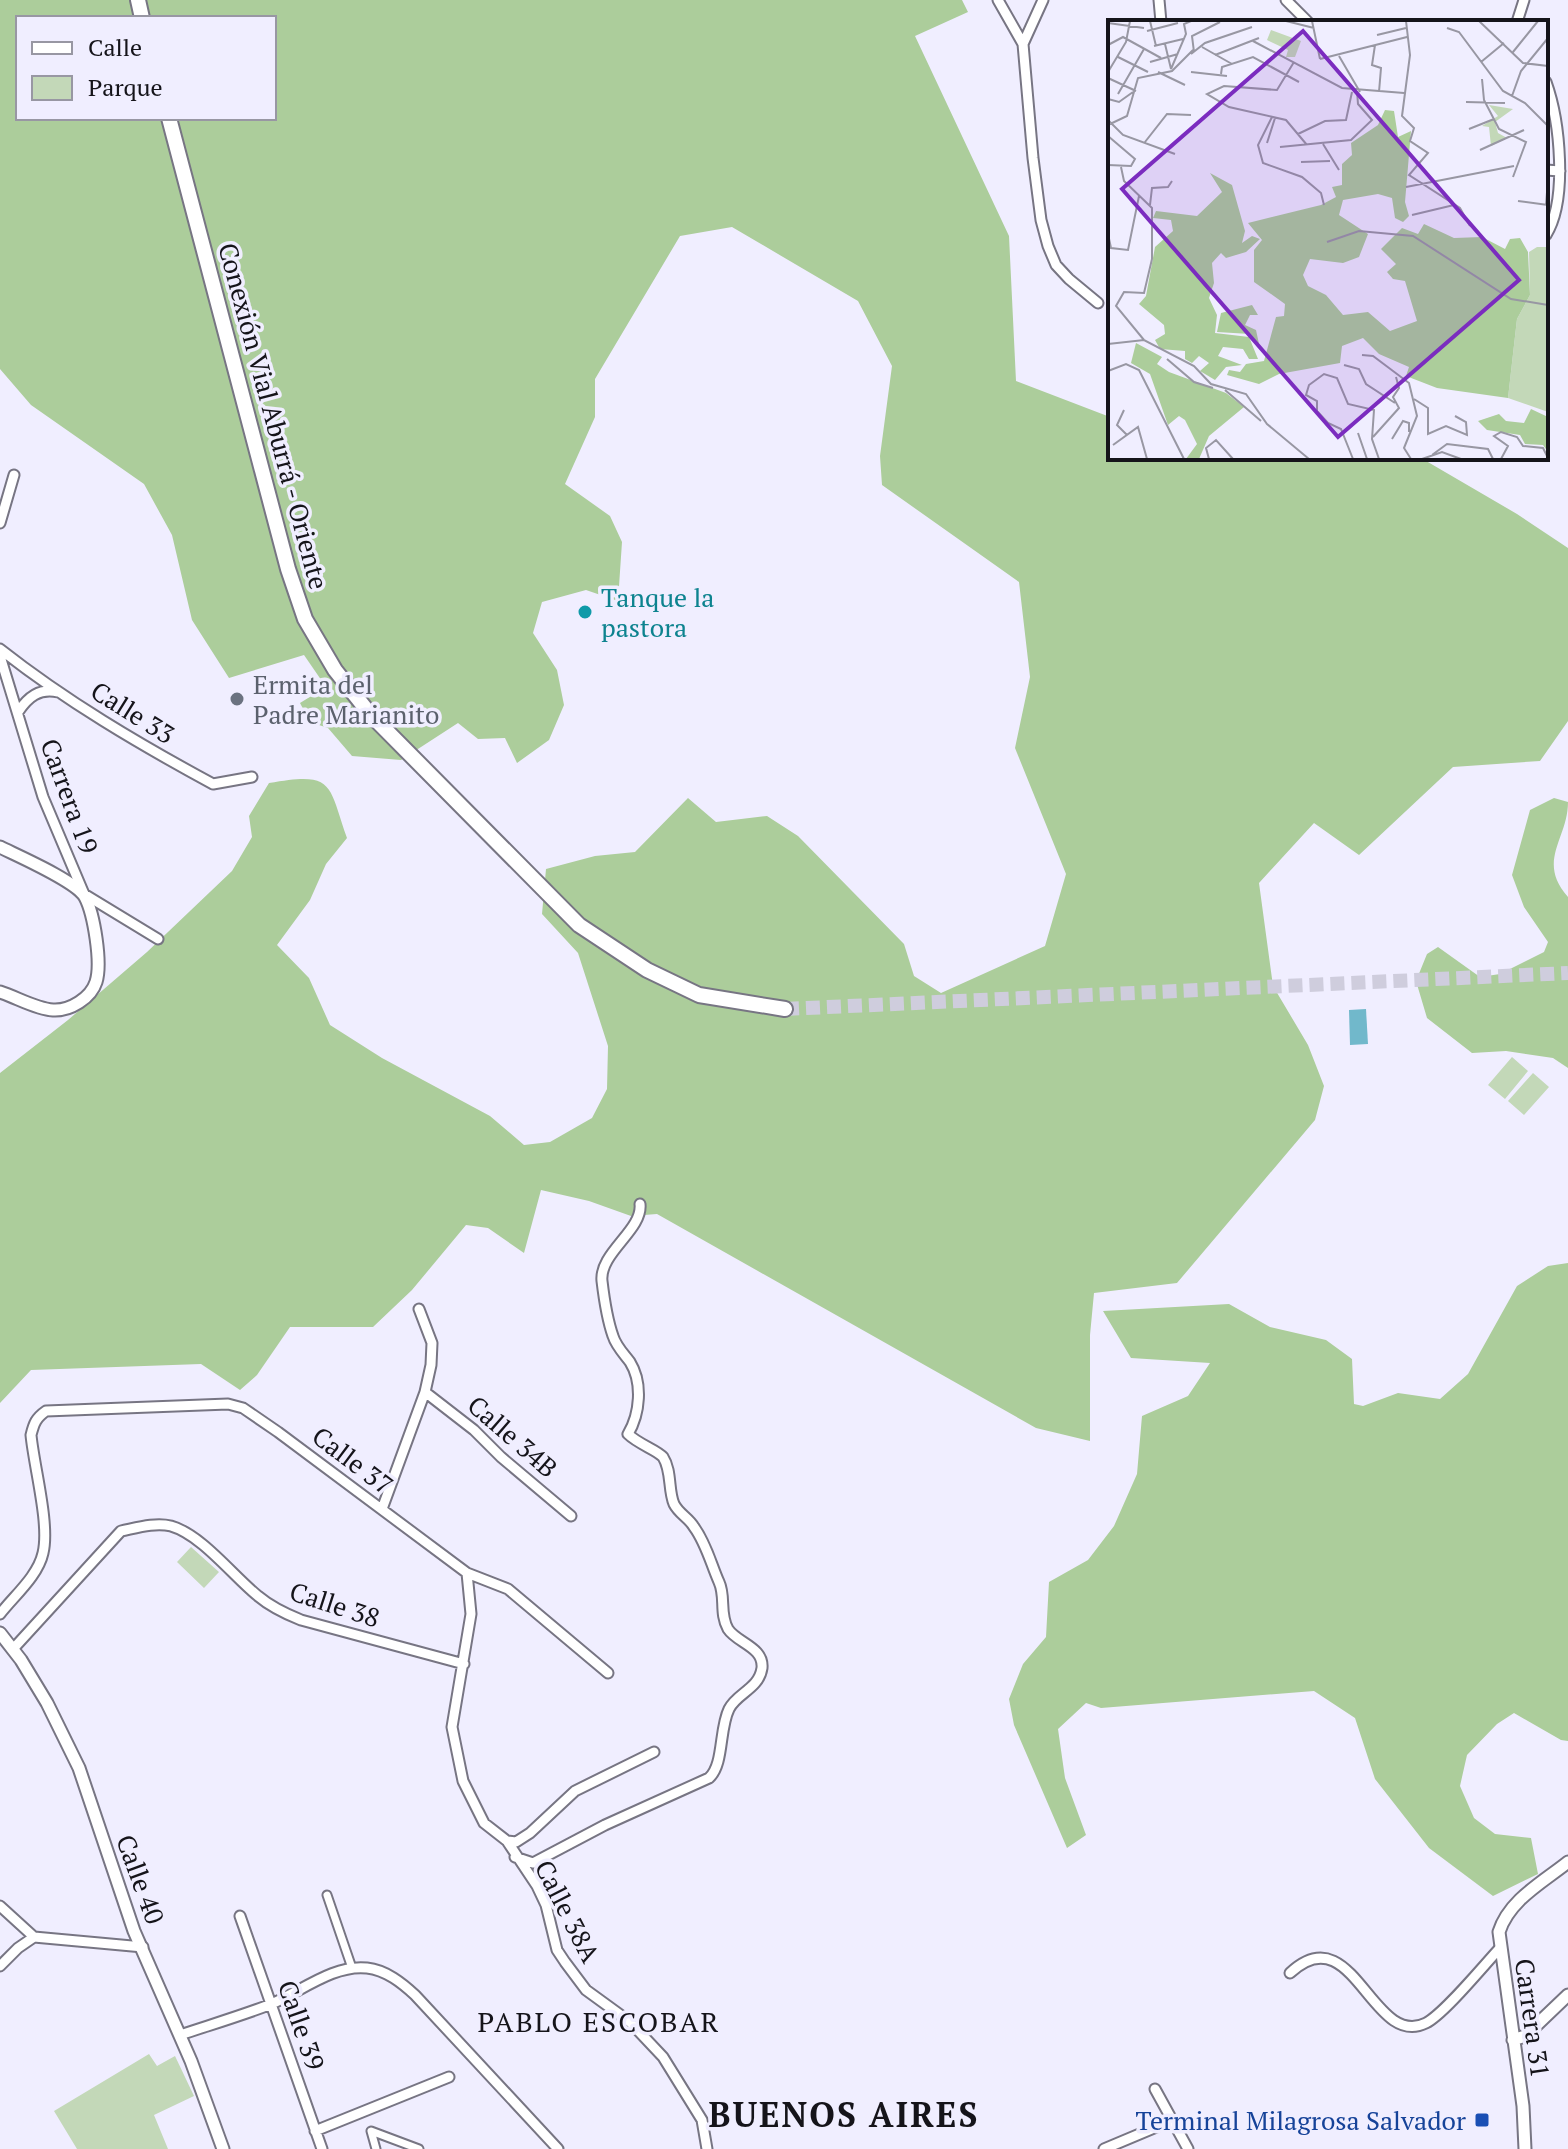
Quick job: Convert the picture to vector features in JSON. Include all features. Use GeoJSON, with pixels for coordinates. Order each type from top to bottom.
{"type":"FeatureCollection","features":[{"type":"Feature","properties":{"kind":"main road","name":"Conexión Vial Aburrá - Oriente"},"geometry":{"type":"LineString","coordinates":[[170,120],[288,569],[305,619],[335,670],[370,714],[579,925],[647,970],[699,995],[785,1009]]}},
{"type":"Feature","properties":{"kind":"street"},"geometry":{"type":"LineString","coordinates":[[998,0],[1023,44],[1033,158],[1041,220],[1048,246],[1056,265],[1098,303]]}},
{"type":"Feature","properties":{"kind":"street"},"geometry":{"type":"LineString","coordinates":[[1023,44],[1043,0]]}},
{"type":"Feature","properties":{"kind":"street"},"geometry":{"type":"LineString","coordinates":[[1159,0],[1161,20]]}},
{"type":"Feature","properties":{"kind":"street"},"geometry":{"type":"LineString","coordinates":[[1286,0],[1306,20]]}},
{"type":"Feature","properties":{"kind":"street"},"geometry":{"type":"LineString","coordinates":[[1518,20],[1524,0]]}},
{"type":"Feature","properties":{"kind":"street"},"geometry":{"type":"LineString","coordinates":[[1548,88],[1556,110],[1560,171],[1558,216],[1548,232]]}},
{"type":"Feature","properties":{"kind":"street"},"geometry":{"type":"LineString","coordinates":[[1548,170],[1560,171]]}},
{"type":"Feature","properties":{"kind":"street"},"geometry":{"type":"LineString","coordinates":[[0,523],[14,475]]}},
{"type":"Feature","properties":{"kind":"street","name":"Calle 33"},"geometry":{"type":"LineString","coordinates":[[0,649],[61,693],[149,749],[213,784],[252,777]]}},
{"type":"Feature","properties":{"kind":"street","name":"Carrera 19"},"geometry":{"type":"LineString","coordinates":[[0,656],[43,797],[84,894]]}},
{"type":"Feature","properties":{"kind":"street","name":"Carrera 19"},"geometry":{"type":"LineString","coordinates":[[18,712],[35,694],[51,690],[61,693]]}},
{"type":"Feature","properties":{"kind":"street"},"geometry":{"type":"LineString","coordinates":[[0,847],[63,880],[158,939]]}},
{"type":"Feature","properties":{"kind":"street"},"geometry":{"type":"LineString","coordinates":[[0,992],[53,1010],[86,998],[98,978],[93,922],[84,894]]}},
{"type":"Feature","properties":{"kind":"street"},"geometry":{"type":"LineString","coordinates":[[515,1857],[533,1863],[605,1825],[709,1778],[717,1769],[719,1742],[729,1708],[756,1683],[762,1667],[761,1658],[750,1645],[735,1638],[727,1627],[721,1608],[719,1583],[693,1523],[673,1503],[663,1458],[657,1452],[638,1445],[628,1434],[635,1422],[639,1404],[636,1382],[632,1366],[613,1338],[601,1276],[613,1252],[638,1219],[640,1204]]}},
{"type":"Feature","properties":{"kind":"street"},"geometry":{"type":"LineString","coordinates":[[382,1509],[425,1392],[432,1343],[419,1309]]}},
{"type":"Feature","properties":{"kind":"street","name":"Calle 34B"},"geometry":{"type":"LineString","coordinates":[[425,1392],[474,1430],[571,1516]]}},
{"type":"Feature","properties":{"kind":"street","name":"Calle 37"},"geometry":{"type":"LineString","coordinates":[[0,1614],[34,1573],[43,1553],[44,1525],[31,1435],[34,1423],[46,1411],[228,1404],[243,1408],[467,1573],[508,1589],[608,1673]]}},
{"type":"Feature","properties":{"kind":"street","name":"Calle 38"},"geometry":{"type":"LineString","coordinates":[[13,1649],[121,1531],[142,1526],[170,1526],[196,1540],[259,1598],[278,1611],[464,1664]]}},
{"type":"Feature","properties":{"kind":"street","name":"Calle 38A"},"geometry":{"type":"LineString","coordinates":[[467,1573],[471,1614],[452,1727],[463,1781],[484,1823],[507,1841],[537,1886],[562,1957],[586,1990],[630,2022],[663,2057],[702,2120],[707,2149]]}},
{"type":"Feature","properties":{"kind":"street","name":"Calle 40"},"geometry":{"type":"LineString","coordinates":[[0,1633],[47,1703],[79,1768],[134,1931],[180,2035],[223,2149]]}},
{"type":"Feature","properties":{"kind":"street"},"geometry":{"type":"LineString","coordinates":[[507,1841],[516,1842],[530,1833],[575,1791],[654,1752]]}},
{"type":"Feature","properties":{"kind":"street","name":"Carrera 31"},"geometry":{"type":"LineString","coordinates":[[1525,2149],[1523,2106],[1499,1932],[1502,1922],[1520,1899],[1568,1862]]}},
{"type":"Feature","properties":{"kind":"street"},"geometry":{"type":"LineString","coordinates":[[327,1895],[352,1968]]}},
{"type":"Feature","properties":{"kind":"street"},"geometry":{"type":"LineString","coordinates":[[0,1906],[34,1937],[143,1947]]}},
{"type":"Feature","properties":{"kind":"street","name":"Calle 39"},"geometry":{"type":"LineString","coordinates":[[240,1916],[322,2149]]}},
{"type":"Feature","properties":{"kind":"street"},"geometry":{"type":"LineString","coordinates":[[0,1966],[34,1937]]}},
{"type":"Feature","properties":{"kind":"street"},"geometry":{"type":"LineString","coordinates":[[1290,1973],[1296,1967],[1314,1960],[1335,1962],[1353,1974],[1389,2018],[1408,2027],[1417,2026],[1436,2016],[1500,1948]]}},
{"type":"Feature","properties":{"kind":"street"},"geometry":{"type":"LineString","coordinates":[[180,2035],[271,2004],[328,1976],[352,1968],[368,1968],[399,1981],[415,1995],[558,2149]]}},
{"type":"Feature","properties":{"kind":"street"},"geometry":{"type":"LineString","coordinates":[[1513,2040],[1525,2036],[1568,1995]]}},
{"type":"Feature","properties":{"kind":"street"},"geometry":{"type":"LineString","coordinates":[[315,2131],[449,2077]]}},
{"type":"Feature","properties":{"kind":"street"},"geometry":{"type":"LineString","coordinates":[[1155,2089],[1188,2149]]}},
{"type":"Feature","properties":{"kind":"street"},"geometry":{"type":"LineString","coordinates":[[1104,2149],[1173,2120]]}},
{"type":"Feature","properties":{"kind":"street"},"geometry":{"type":"LineString","coordinates":[[376,2149],[371,2131],[419,2149]]}},
{"type":"Feature","properties":{"kind":"green space"},"geometry":{"type":"Polygon","coordinates":[[[0,0],[962,0],[968,12],[915,36],[1009,236],[1016,381],[1108,416],[1108,460],[1424,460],[1517,514],[1568,548],[1568,721],[1540,761],[1453,767],[1359,855],[1314,823],[1259,883],[1273,986],[1308,1045],[1324,1086],[1315,1120],[1177,1283],[1094,1293],[1090,1335],[1090,1441],[1036,1428],[657,1214],[631,1216],[589,1201],[541,1190],[524,1253],[488,1228],[466,1225],[412,1290],[373,1327],[290,1327],[257,1375],[240,1390],[201,1364],[31,1370],[0,1403],[0,1073],[147,952],[232,871],[252,837],[249,816],[269,783],[306,779],[326,786],[347,838],[326,864],[310,900],[277,945],[309,978],[330,1025],[382,1058],[490,1116],[524,1145],[550,1142],[592,1118],[607,1089],[608,1046],[578,953],[542,914],[546,869],[595,856],[635,852],[688,798],[716,822],[767,816],[798,836],[904,944],[914,976],[941,993],[1045,946],[1066,874],[1015,748],[1030,677],[1019,582],[882,485],[880,456],[892,366],[858,301],[732,227],[680,236],[595,379],[595,417],[565,484],[610,516],[622,542],[618,601],[586,590],[542,602],[533,633],[557,670],[564,705],[549,740],[517,763],[505,738],[478,739],[458,723],[401,760],[352,756],[328,728],[310,722],[300,703],[326,687],[304,655],[229,678],[192,620],[172,535],[144,484],[31,405],[0,369],[0,0]]]}},
{"type":"Feature","properties":{"kind":"green space"},"geometry":{"type":"Polygon","coordinates":[[[1554,798],[1568,802],[1554,872],[1568,897],[1568,1068],[1553,1058],[1506,1051],[1472,1053],[1427,1018],[1416,981],[1427,954],[1438,947],[1480,977],[1500,974],[1544,952],[1548,942],[1524,907],[1512,875],[1530,810],[1554,798]]]}},
{"type":"Feature","properties":{"kind":"green space"},"geometry":{"type":"Polygon","coordinates":[[[1512,1057],[1528,1071],[1505,1099],[1488,1085],[1512,1057]]]}},
{"type":"Feature","properties":{"kind":"green space"},"geometry":{"type":"Polygon","coordinates":[[[1533,1073],[1549,1087],[1524,1115],[1508,1101],[1533,1073]]]}},
{"type":"Feature","properties":{"kind":"green space"},"geometry":{"type":"Polygon","coordinates":[[[1568,1263],[1568,1741],[1514,1713],[1497,1724],[1467,1755],[1460,1786],[1474,1818],[1495,1834],[1531,1838],[1538,1874],[1493,1896],[1429,1848],[1375,1779],[1355,1718],[1314,1691],[1101,1708],[1086,1703],[1058,1729],[1065,1778],[1086,1835],[1067,1848],[1014,1725],[1009,1699],[1023,1664],[1046,1637],[1049,1582],[1088,1560],[1114,1526],[1137,1474],[1142,1416],[1188,1396],[1210,1363],[1131,1358],[1103,1311],[1229,1304],[1270,1327],[1326,1340],[1352,1359],[1354,1404],[1363,1406],[1398,1393],[1440,1399],[1468,1374],[1517,1286],[1548,1266],[1568,1263]]]}},
{"type":"Feature","properties":{"kind":"green space"},"geometry":{"type":"Polygon","coordinates":[[[191,1547],[219,1572],[204,1588],[177,1562],[191,1547]]]}},
{"type":"Feature","properties":{"kind":"green space"},"geometry":{"type":"Polygon","coordinates":[[[149,2054],[157,2066],[175,2056],[194,2096],[154,2115],[168,2149],[77,2149],[54,2111],[149,2054]]]}},
{"type":"Feature","properties":{"kind":"water"},"geometry":{"type":"Polygon","coordinates":[[[1366,1009],[1368,1044],[1350,1045],[1349,1010],[1366,1009]]]}},
{"type":"Feature","properties":{"kind":"tunnel"},"geometry":{"type":"LineString","coordinates":[[785,1009],[1568,973]]}},
{"type":"Feature","properties":{"kind":"place","name":"Tanque la pastora"},"geometry":{"type":"Point","coordinates":[585,612]}},
{"type":"Feature","properties":{"kind":"place","name":"Ermita del Padre Marianito"},"geometry":{"type":"Point","coordinates":[237,699]}},
{"type":"Feature","properties":{"kind":"place","name":"Terminal Milagrosa Salvador"},"geometry":{"type":"Point","coordinates":[1482,2120]}},
{"type":"Feature","properties":{"kind":"district","name":"PABLO ESCOBAR"},"geometry":{"type":"Point","coordinates":[599,2021]}},
{"type":"Feature","properties":{"kind":"district","name":"BUENOS AIRES"},"geometry":{"type":"Point","coordinates":[844,2114]}}]}
